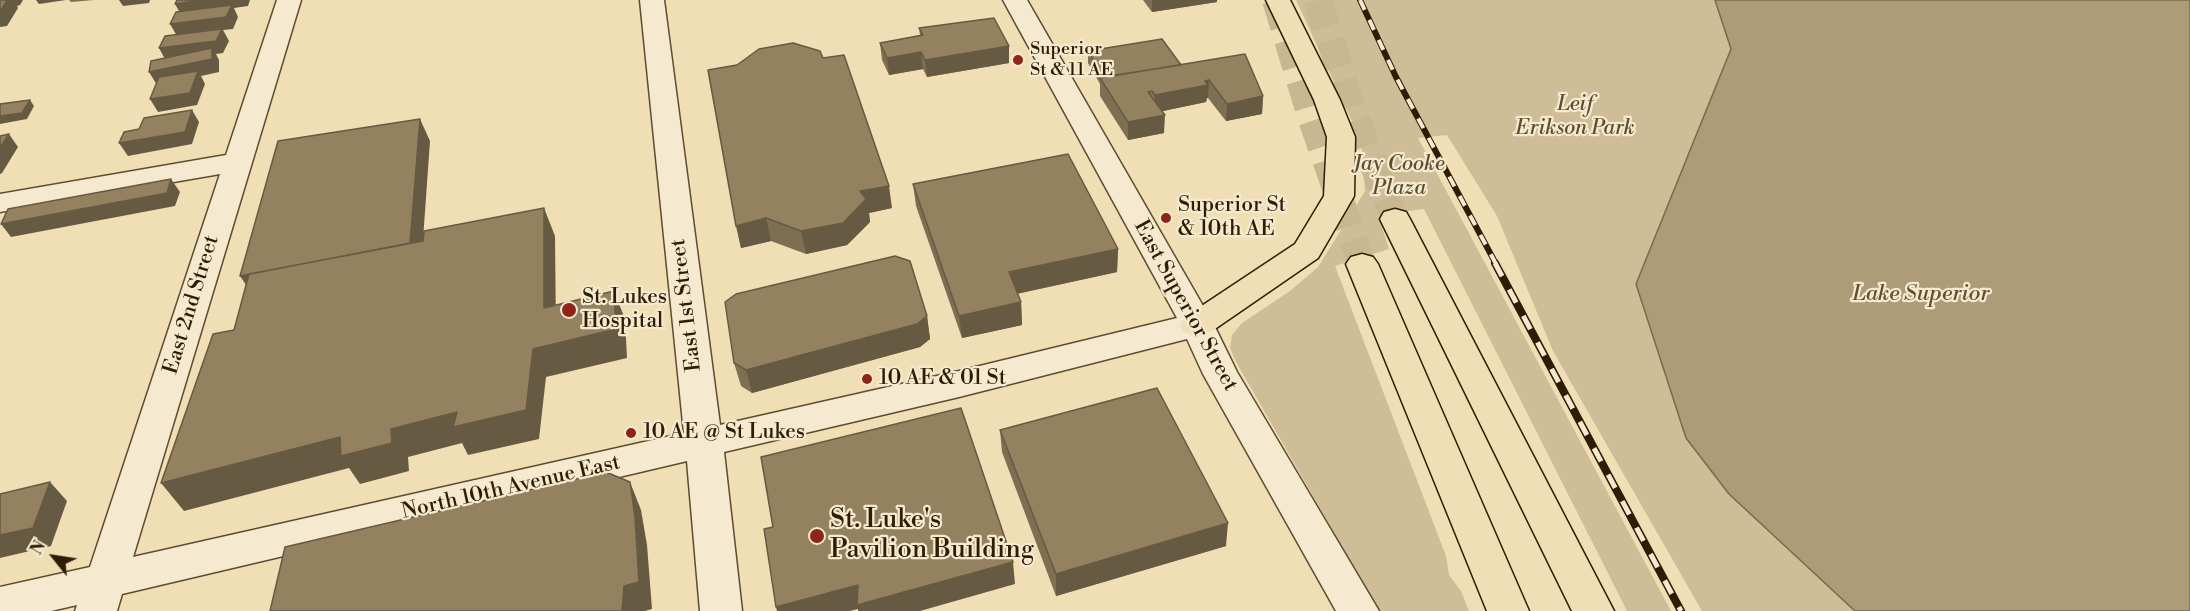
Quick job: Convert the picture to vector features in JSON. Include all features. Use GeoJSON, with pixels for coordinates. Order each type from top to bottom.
{"type":"FeatureCollection","features":[{"type":"Feature","properties":{"kind":"main road"},"geometry":{"type":"LineString","coordinates":[[1197,326],[1307,251],[1339,196],[1341,137],[1327,100],[1278,0]]}},
{"type":"Feature","properties":{"kind":"main road"},"geometry":{"type":"LineString","coordinates":[[1395,219],[1593,611]]}},
{"type":"Feature","properties":{"kind":"main road"},"geometry":{"type":"LineString","coordinates":[[1362,264],[1508,611]]}},
{"type":"Feature","properties":{"kind":"street","name":"East 2nd Street"},"geometry":{"type":"LineString","coordinates":[[101,596],[289,0]]}},
{"type":"Feature","properties":{"kind":"street","name":"East 1st Street"},"geometry":{"type":"LineString","coordinates":[[652,0],[704,444],[721,611]]}},
{"type":"Feature","properties":{"kind":"street","name":"East Superior Street"},"geometry":{"type":"LineString","coordinates":[[1016,0],[1197,326],[1221,374],[1358,611]]}},
{"type":"Feature","properties":{"kind":"street"},"geometry":{"type":"LineString","coordinates":[[0,203],[237,162]]}},
{"type":"Feature","properties":{"kind":"street","name":"North 10th Avenue East"},"geometry":{"type":"LineString","coordinates":[[0,605],[101,596],[704,444],[1197,326]]}},
{"type":"Feature","properties":{"kind":"green space","name":"Leif Erikson Park"},"geometry":{"type":"Polygon","coordinates":[[[1296,0],[1715,0],[1731,49],[1636,284],[1729,494],[1855,611],[1702,611],[1553,351],[1497,216],[1447,135],[1418,138],[1671,611],[1627,611],[1424,209],[1378,215],[1389,249],[1335,266],[1446,556],[1449,575],[1461,591],[1469,611],[1379,611],[1230,348],[1232,335],[1242,323],[1290,291],[1318,267],[1365,191],[1361,141],[1296,0]]]}},
{"type":"Feature","properties":{"kind":"water","name":"Lake Superior"},"geometry":{"type":"Polygon","coordinates":[[[1715,0],[2190,0],[2190,611],[1855,611],[1729,494],[1686,438],[1636,284],[1731,49],[1715,0]]]}},
{"type":"Feature","properties":{"kind":"building"},"geometry":{"type":"Polygon","coordinates":[[[0,0],[7,0],[0,12],[0,0]]]}},
{"type":"Feature","properties":{"kind":"building"},"geometry":{"type":"Polygon","coordinates":[[[177,0],[202,0],[175,4],[177,0]]]}},
{"type":"Feature","properties":{"kind":"building"},"geometry":{"type":"Polygon","coordinates":[[[232,5],[226,17],[170,24],[176,12],[232,5]]]}},
{"type":"Feature","properties":{"kind":"building"},"geometry":{"type":"Polygon","coordinates":[[[994,18],[1009,46],[925,60],[921,52],[887,58],[880,43],[923,35],[919,28],[994,18]]]}},
{"type":"Feature","properties":{"kind":"building"},"geometry":{"type":"Polygon","coordinates":[[[222,29],[216,41],[159,48],[165,36],[222,29]]]}},
{"type":"Feature","properties":{"kind":"building"},"geometry":{"type":"Polygon","coordinates":[[[1162,39],[1181,65],[1103,77],[1088,51],[1162,39]]]}},
{"type":"Feature","properties":{"kind":"building"},"geometry":{"type":"Polygon","coordinates":[[[793,43],[820,51],[823,58],[844,55],[889,186],[860,191],[866,199],[843,223],[801,231],[766,218],[736,226],[708,70],[737,65],[759,49],[793,43]]]}},
{"type":"Feature","properties":{"kind":"building"},"geometry":{"type":"Polygon","coordinates":[[[212,48],[212,59],[149,72],[151,61],[212,48]]]}},
{"type":"Feature","properties":{"kind":"building"},"geometry":{"type":"Polygon","coordinates":[[[1245,54],[1263,96],[1227,104],[1209,80],[1205,81],[1208,85],[1155,95],[1152,91],[1148,92],[1165,115],[1128,122],[1100,78],[1245,54]]]}},
{"type":"Feature","properties":{"kind":"building"},"geometry":{"type":"Polygon","coordinates":[[[198,71],[190,93],[150,99],[159,77],[198,71]]]}},
{"type":"Feature","properties":{"kind":"building"},"geometry":{"type":"Polygon","coordinates":[[[30,100],[22,113],[0,116],[0,104],[30,100]]]}},
{"type":"Feature","properties":{"kind":"building"},"geometry":{"type":"Polygon","coordinates":[[[192,110],[185,132],[119,143],[124,132],[139,129],[144,118],[192,110]]]}},
{"type":"Feature","properties":{"kind":"building"},"geometry":{"type":"Polygon","coordinates":[[[420,119],[410,243],[240,276],[278,141],[420,119]]]}},
{"type":"Feature","properties":{"kind":"building"},"geometry":{"type":"Polygon","coordinates":[[[9,134],[0,148],[0,136],[9,134]]]}},
{"type":"Feature","properties":{"kind":"building"},"geometry":{"type":"Polygon","coordinates":[[[1068,154],[1118,249],[1009,272],[1021,302],[959,316],[913,184],[1068,154]]]}},
{"type":"Feature","properties":{"kind":"building"},"geometry":{"type":"Polygon","coordinates":[[[171,179],[167,193],[1,224],[8,209],[171,179]]]}},
{"type":"Feature","properties":{"kind":"building"},"geometry":{"type":"Polygon","coordinates":[[[544,208],[544,308],[614,291],[616,329],[533,349],[526,410],[453,427],[457,412],[391,429],[392,443],[341,456],[340,437],[161,483],[213,334],[234,330],[249,274],[423,241],[424,231],[544,208]]]}},
{"type":"Feature","properties":{"kind":"building"},"geometry":{"type":"Polygon","coordinates":[[[895,256],[910,261],[927,316],[917,324],[746,370],[734,363],[725,302],[736,294],[895,256]]]}},
{"type":"Feature","properties":{"kind":"building"},"geometry":{"type":"Polygon","coordinates":[[[1157,388],[1228,523],[1056,574],[1000,430],[1157,388]]]}},
{"type":"Feature","properties":{"kind":"building"},"geometry":{"type":"Polygon","coordinates":[[[961,408],[1013,562],[857,605],[858,585],[776,607],[764,529],[773,527],[761,457],[961,408]]]}},
{"type":"Feature","properties":{"kind":"building"},"geometry":{"type":"Polygon","coordinates":[[[606,472],[630,482],[635,517],[639,582],[624,586],[622,611],[270,611],[285,547],[606,472]]]}},
{"type":"Feature","properties":{"kind":"building"},"geometry":{"type":"Polygon","coordinates":[[[50,482],[33,528],[0,535],[0,494],[50,482]]]}},
{"type":"Feature","properties":{"kind":"tunnel"},"geometry":{"type":"LineString","coordinates":[[1276,0],[1311,116],[1362,264]]}},
{"type":"Feature","properties":{"kind":"tunnel"},"geometry":{"type":"LineString","coordinates":[[1318,0],[1353,112],[1395,219]]}},
{"type":"Feature","properties":{"kind":"railway"},"geometry":{"type":"LineString","coordinates":[[1360,0],[1396,77],[1496,264]]}},
{"type":"Feature","properties":{"kind":"railway"},"geometry":{"type":"LineString","coordinates":[[1495,263],[1681,611]]}},
{"type":"Feature","properties":{"kind":"place","name":"Superior St & 11 AE"},"geometry":{"type":"Point","coordinates":[1018,60]}},
{"type":"Feature","properties":{"kind":"place","name":"Superior St & 10th AE"},"geometry":{"type":"Point","coordinates":[1166,218]}},
{"type":"Feature","properties":{"kind":"place","name":"St. Lukes Hospital"},"geometry":{"type":"Point","coordinates":[569,310]}},
{"type":"Feature","properties":{"kind":"place","name":"10 AE & 01 St"},"geometry":{"type":"Point","coordinates":[867,379]}},
{"type":"Feature","properties":{"kind":"place","name":"10 AE @ St Lukes"},"geometry":{"type":"Point","coordinates":[631,433]}},
{"type":"Feature","properties":{"kind":"place","name":"St. Luke's Pavilion Building"},"geometry":{"type":"Point","coordinates":[817,536]}},
{"type":"Feature","properties":{"kind":"park label","name":"Jay Cooke Plaza"},"geometry":{"type":"Point","coordinates":[1399,177]}}]}
